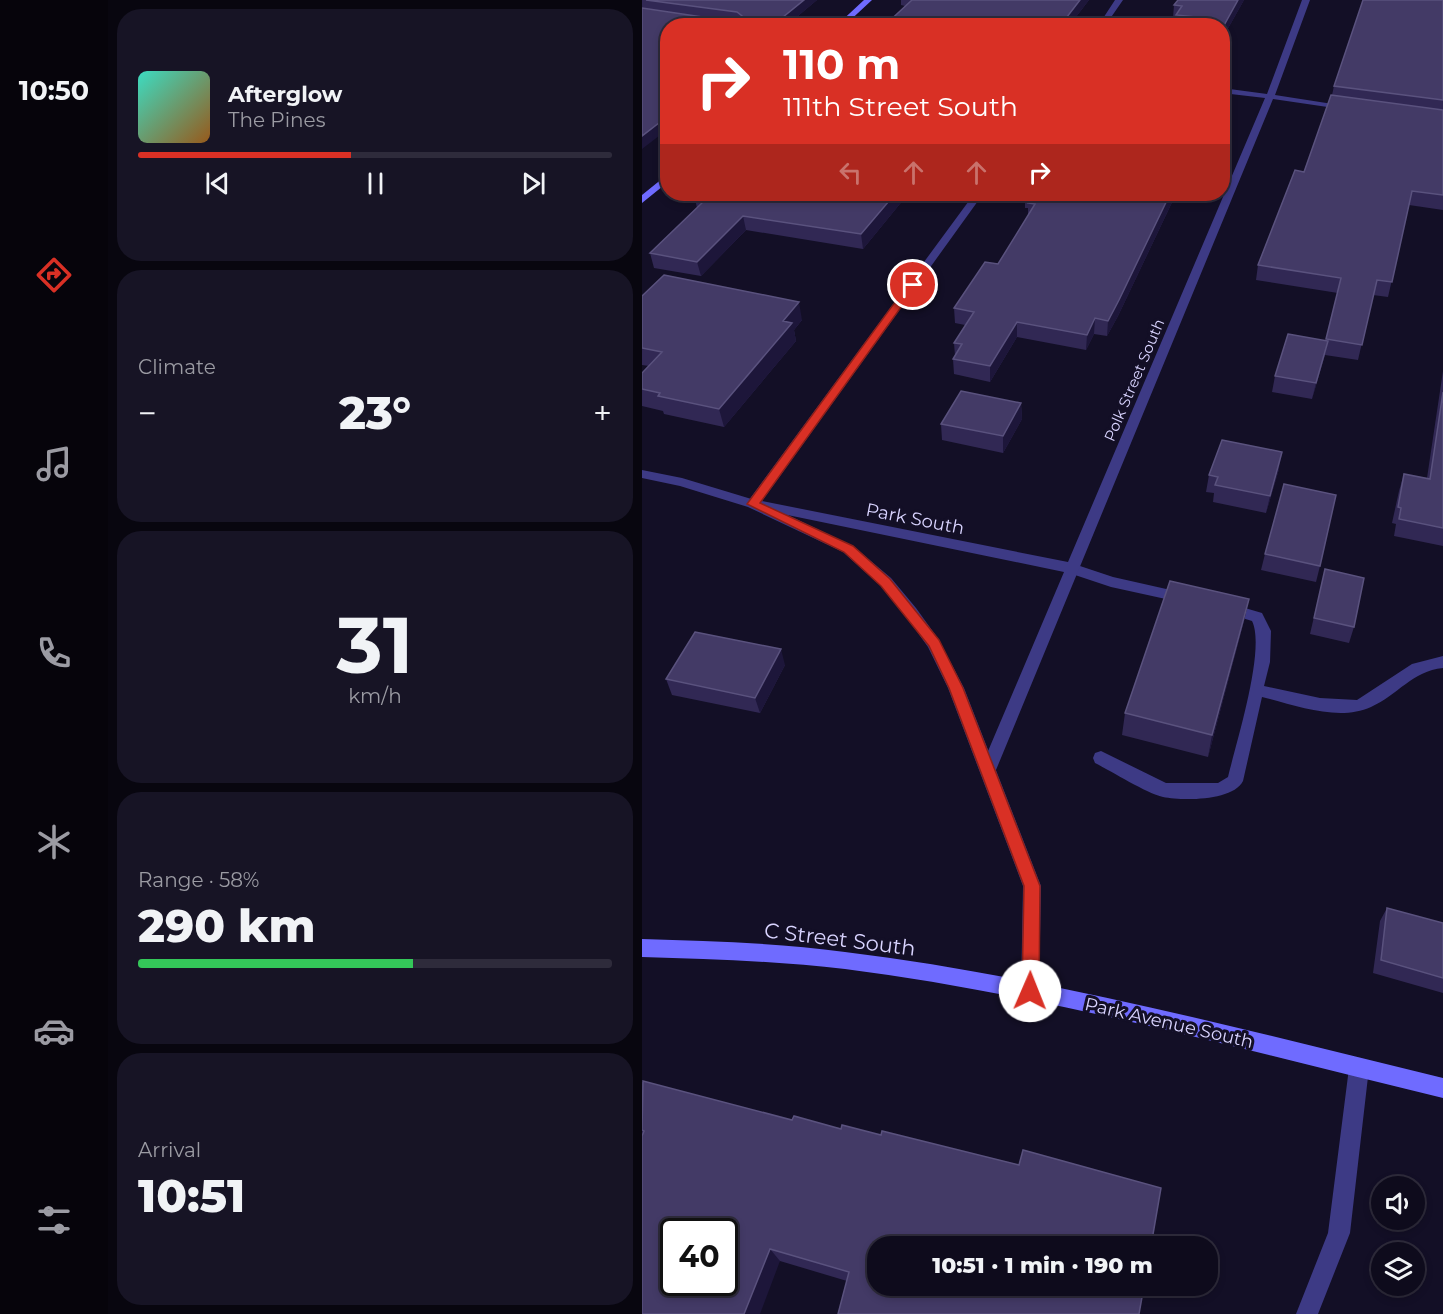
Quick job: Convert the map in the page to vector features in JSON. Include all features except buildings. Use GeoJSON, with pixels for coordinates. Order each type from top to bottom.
{"type":"FeatureCollection","features":[{"type":"Feature","properties":{"kind":"main road"},"geometry":{"type":"LineString","coordinates":[[848,18],[868,0]]}},
{"type":"Feature","properties":{"kind":"main road"},"geometry":{"type":"LineString","coordinates":[[642,200],[660,184]]}},
{"type":"Feature","properties":{"kind":"main road","name":"C Street South"},"geometry":{"type":"LineString","coordinates":[[642,948],[696,947],[773,952],[885,965],[1030,991]]}},
{"type":"Feature","properties":{"kind":"main road","name":"Park Avenue South"},"geometry":{"type":"LineString","coordinates":[[1030,991],[1443,1088]]}},
{"type":"Feature","properties":{"kind":"street"},"geometry":{"type":"LineString","coordinates":[[1107,18],[1119,0]]}},
{"type":"Feature","properties":{"kind":"street","name":"Polk Street South"},"geometry":{"type":"LineString","coordinates":[[1230,192],[1270,97],[1306,0]]}},
{"type":"Feature","properties":{"kind":"street"},"geometry":{"type":"LineString","coordinates":[[1230,91],[1362,109]]}},
{"type":"Feature","properties":{"kind":"street"},"geometry":{"type":"LineString","coordinates":[[753,504],[974,201]]}},
{"type":"Feature","properties":{"kind":"street","name":"Polk Street South"},"geometry":{"type":"LineString","coordinates":[[988,770],[1226,201]]}},
{"type":"Feature","properties":{"kind":"street"},"geometry":{"type":"LineString","coordinates":[[642,474],[682,482],[753,504],[848,549],[898,597],[934,644],[956,688],[1032,886],[1030,991]]}},
{"type":"Feature","properties":{"kind":"street","name":"Park South"},"geometry":{"type":"LineString","coordinates":[[753,504],[1071,568],[1111,582],[1248,612],[1257,617],[1264,631],[1262,662],[1235,781],[1220,790],[1164,790],[1101,758]]}},
{"type":"Feature","properties":{"kind":"street"},"geometry":{"type":"LineString","coordinates":[[1256,690],[1321,703],[1359,706],[1401,676],[1432,661],[1443,662]]}},
{"type":"Feature","properties":{"kind":"street"},"geometry":{"type":"LineString","coordinates":[[1307,1314],[1339,1233],[1359,1068]]}},
{"type":"Feature","properties":{"kind":"route"},"geometry":{"type":"LineString","coordinates":[[913,285],[753,504],[848,549],[886,582],[934,644],[956,688],[1032,886],[1030,991]]}}]}
